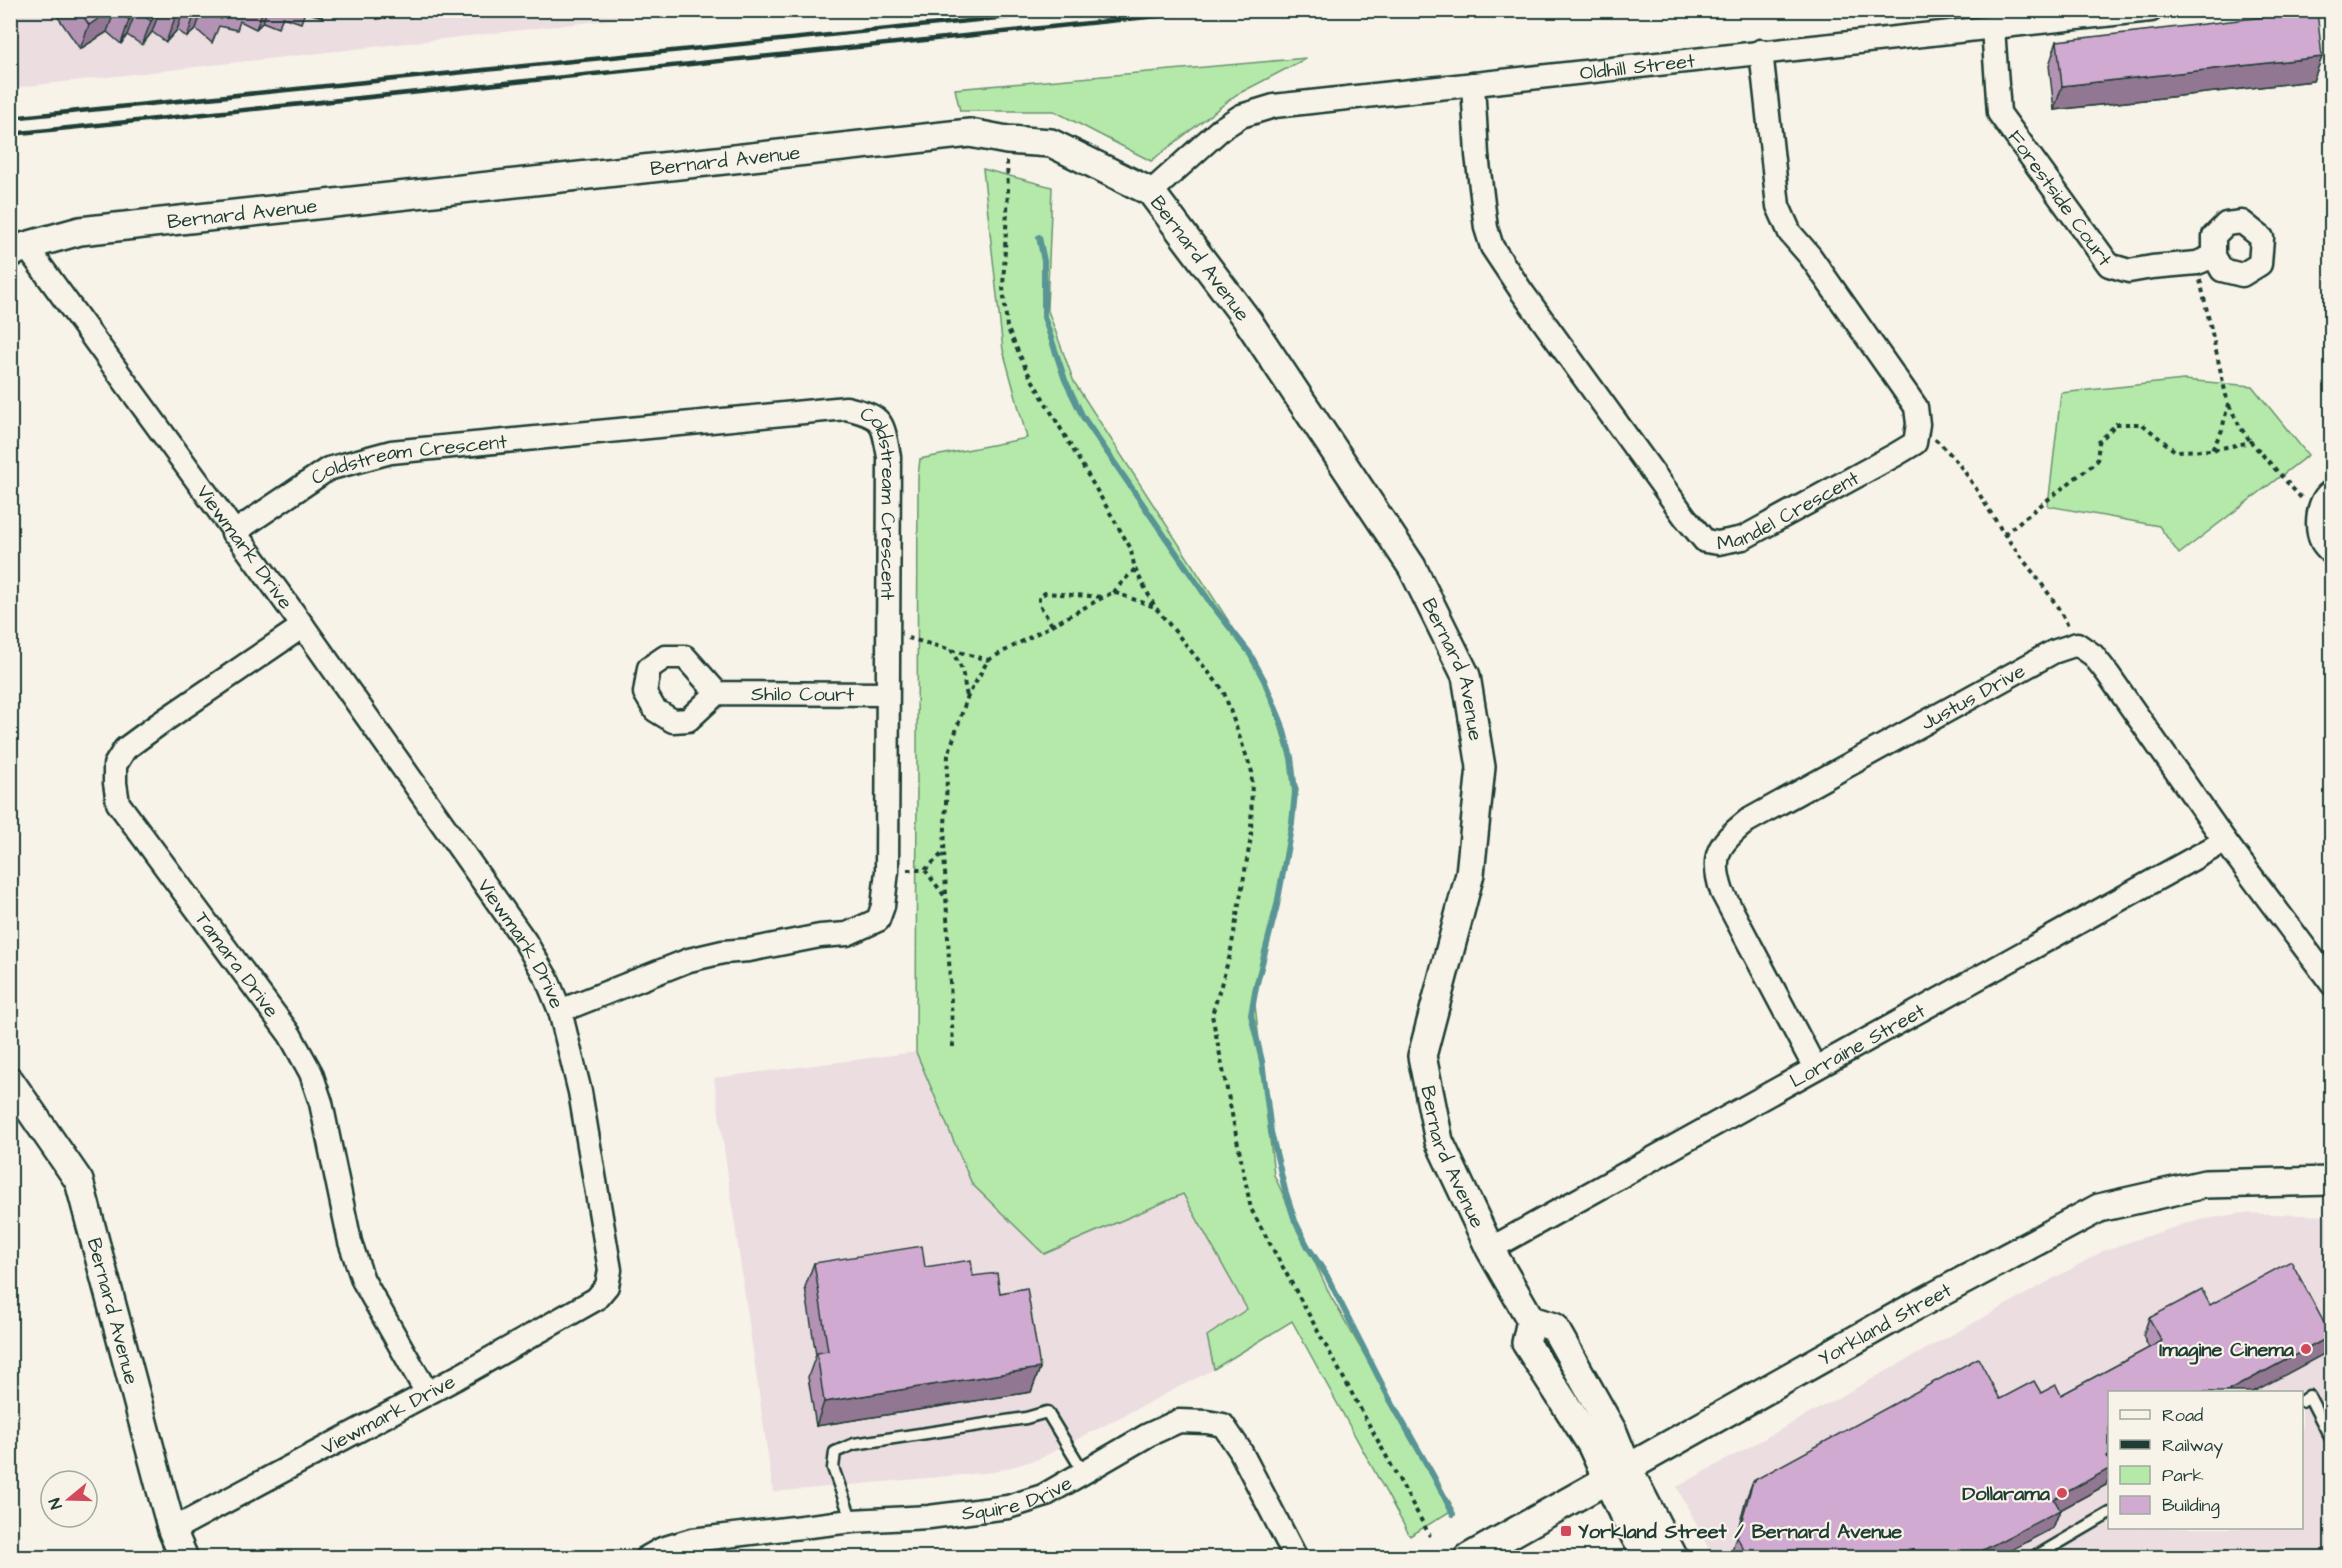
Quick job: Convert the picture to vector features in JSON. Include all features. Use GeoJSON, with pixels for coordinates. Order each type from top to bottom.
{"type":"FeatureCollection","features":[{"type":"Feature","properties":{"kind":"street","name":"Oldhill Street"},"geometry":{"type":"LineString","coordinates":[[1151,192],[1221,129],[1241,116],[1274,106],[2151,10]]}},
{"type":"Feature","properties":{"kind":"street","name":"Forestside Court"},"geometry":{"type":"LineString","coordinates":[[1993,28],[1999,113],[2109,266],[2129,271],[2205,260]]}},
{"type":"Feature","properties":{"kind":"street"},"geometry":{"type":"LineString","coordinates":[[1761,51],[1778,206],[1790,233],[1810,256],[1916,407],[1918,424]]}},
{"type":"Feature","properties":{"kind":"street","name":"Mandel Crescent"},"geometry":{"type":"LineString","coordinates":[[1473,84],[1486,228],[1492,247],[1685,517],[1705,541],[1718,543],[1743,538],[1885,461],[1915,443],[1918,424]]}},
{"type":"Feature","properties":{"kind":"street","name":"Bernard Avenue"},"geometry":{"type":"LineString","coordinates":[[18,250],[80,231],[970,133],[1007,140],[1051,143],[1151,192],[1248,321],[1412,567],[1466,676],[1481,767],[1470,874],[1422,1056],[1439,1141],[1490,1248],[1531,1320],[1554,1327],[1613,1432],[1616,1473],[1647,1557]]}},
{"type":"Feature","properties":{"kind":"street","name":"Viewmark Drive"},"geometry":{"type":"LineString","coordinates":[[18,250],[303,626],[525,940],[547,979],[560,1011],[580,1092],[610,1270],[607,1286],[596,1299],[581,1308],[172,1530]]}},
{"type":"Feature","properties":{"kind":"street","name":"Coldstream Crescent"},"geometry":{"type":"LineString","coordinates":[[234,533],[328,469],[391,452],[846,408],[872,414],[880,421],[889,457],[887,871],[883,906],[878,920],[847,934],[723,952],[689,960],[560,1011]]}},
{"type":"Feature","properties":{"kind":"street"},"geometry":{"type":"LineString","coordinates":[[2331,491],[2325,495],[2318,518],[2322,541],[2331,554]]}},
{"type":"Feature","properties":{"kind":"street","name":"Tamara Drive"},"geometry":{"type":"LineString","coordinates":[[303,626],[159,724],[125,750],[115,765],[118,803],[290,1035],[311,1073],[321,1103],[350,1242],[363,1280],[427,1393]]}},
{"type":"Feature","properties":{"kind":"street"},"geometry":{"type":"LineString","coordinates":[[2077,644],[2092,655],[2108,674],[2225,842],[2331,984]]}},
{"type":"Feature","properties":{"kind":"street","name":"Justus Drive"},"geometry":{"type":"LineString","coordinates":[[1815,1068],[1722,892],[1717,876],[1716,855],[1728,836],[1765,810],[2053,652],[2077,644]]}},
{"type":"Feature","properties":{"kind":"street","name":"Shilo Court"},"geometry":{"type":"LineString","coordinates":[[717,693],[887,694]]}},
{"type":"Feature","properties":{"kind":"street","name":"Lorraine Street"},"geometry":{"type":"LineString","coordinates":[[1490,1248],[2225,842]]}},
{"type":"Feature","properties":{"kind":"street","name":"Bernard Avenue"},"geometry":{"type":"LineString","coordinates":[[11,1082],[79,1181],[172,1530],[184,1557]]}},
{"type":"Feature","properties":{"kind":"street","name":"Yorkland Street"},"geometry":{"type":"LineString","coordinates":[[1468,1557],[1910,1309],[2099,1208],[2205,1184],[2331,1181]]}},
{"type":"Feature","properties":{"kind":"street","name":"Squire Drive"},"geometry":{"type":"LineString","coordinates":[[646,1557],[692,1540],[852,1521],[929,1517],[1008,1507],[1043,1496],[1148,1435],[1179,1421],[1223,1425],[1240,1450],[1296,1557]]}},
{"type":"Feature","properties":{"kind":"street","name":"Bernard Avenue"},"geometry":{"type":"LineString","coordinates":[[1616,1473],[1674,1557]]}},
{"type":"Feature","properties":{"kind":"lane"},"geometry":{"type":"LineString","coordinates":[[2303,1400],[2309,1396],[2331,1441]]}},
{"type":"Feature","properties":{"kind":"lane"},"geometry":{"type":"LineString","coordinates":[[852,1521],[833,1468],[835,1452],[854,1444],[1026,1418],[1047,1412],[1084,1473]]}},
{"type":"Feature","properties":{"kind":"lane"},"geometry":{"type":"LineString","coordinates":[[2033,1557],[2108,1514]]}},
{"type":"Feature","properties":{"kind":"path"},"geometry":{"type":"LineString","coordinates":[[1007,140],[1008,191],[1003,287],[1006,327],[1027,371],[1130,547],[1135,569],[1155,608],[1223,690],[1252,772],[1251,837],[1230,956],[1212,1015],[1251,1209],[1430,1536]]}},
{"type":"Feature","properties":{"kind":"path"},"geometry":{"type":"LineString","coordinates":[[2205,260],[2228,404],[2240,427],[2318,518]]}},
{"type":"Feature","properties":{"kind":"path"},"geometry":{"type":"LineString","coordinates":[[2212,450],[2222,430],[2228,404]]}},
{"type":"Feature","properties":{"kind":"path"},"geometry":{"type":"LineString","coordinates":[[1918,424],[1954,456],[2004,534],[2059,607],[2077,644]]}},
{"type":"Feature","properties":{"kind":"path"},"geometry":{"type":"LineString","coordinates":[[2004,534],[2097,461],[2099,442],[2116,424],[2142,424],[2175,451],[2212,450],[2252,442]]}},
{"type":"Feature","properties":{"kind":"path"},"geometry":{"type":"LineString","coordinates":[[952,1047],[944,851],[948,755],[967,698],[988,660],[1113,592],[1135,569]]}},
{"type":"Feature","properties":{"kind":"path"},"geometry":{"type":"LineString","coordinates":[[1052,625],[1039,604],[1039,597],[1045,592],[1104,597]]}},
{"type":"Feature","properties":{"kind":"path"},"geometry":{"type":"LineString","coordinates":[[1113,592],[1155,608]]}},
{"type":"Feature","properties":{"kind":"path"},"geometry":{"type":"LineString","coordinates":[[887,633],[988,660]]}},
{"type":"Feature","properties":{"kind":"path"},"geometry":{"type":"LineString","coordinates":[[951,649],[962,669],[967,698]]}},
{"type":"Feature","properties":{"kind":"path"},"geometry":{"type":"LineString","coordinates":[[887,871],[925,870],[944,851]]}},
{"type":"Feature","properties":{"kind":"path"},"geometry":{"type":"LineString","coordinates":[[925,870],[946,898]]}},
{"type":"Feature","properties":{"kind":"shaded area"},"geometry":{"type":"Polygon","coordinates":[[[11,10],[688,11],[11,88],[11,10]]]}},
{"type":"Feature","properties":{"kind":"shaded area"},"geometry":{"type":"Polygon","coordinates":[[[916,1052],[972,1184],[1183,1194],[1248,1309],[1207,1336],[1214,1369],[1039,1459],[994,1472],[773,1492],[714,1078],[916,1052]]]}},
{"type":"Feature","properties":{"kind":"shaded area"},"geometry":{"type":"Polygon","coordinates":[[[2243,1213],[2331,1216],[2331,1557],[1713,1557],[1677,1487],[2105,1250],[2193,1221],[2243,1213]]]}},
{"type":"Feature","properties":{"kind":"green space"},"geometry":{"type":"Polygon","coordinates":[[[1307,58],[1236,95],[1151,161],[1054,111],[960,111],[955,89],[1307,58]]]}},
{"type":"Feature","properties":{"kind":"green space"},"geometry":{"type":"Polygon","coordinates":[[[983,169],[1052,187],[1047,308],[1074,382],[1266,679],[1298,790],[1281,882],[1254,996],[1274,1175],[1331,1297],[1454,1509],[1410,1536],[1292,1321],[1214,1369],[1207,1336],[1247,1309],[1183,1194],[1044,1254],[972,1184],[916,1052],[918,476],[920,459],[1027,438],[1003,350],[983,169]]]}},
{"type":"Feature","properties":{"kind":"green space"},"geometry":{"type":"Polygon","coordinates":[[[2184,380],[2252,386],[2308,455],[2179,554],[2159,526],[2048,506],[2061,393],[2184,380]]]}},
{"type":"Feature","properties":{"kind":"building"},"geometry":{"type":"Polygon","coordinates":[[[79,10],[111,10],[89,25],[79,10]]]}},
{"type":"Feature","properties":{"kind":"building"},"geometry":{"type":"Polygon","coordinates":[[[119,10],[159,10],[151,21],[136,11],[129,20],[119,10]]]}},
{"type":"Feature","properties":{"kind":"building"},"geometry":{"type":"Polygon","coordinates":[[[165,10],[181,10],[175,18],[165,10]]]}},
{"type":"Feature","properties":{"kind":"building"},"geometry":{"type":"Polygon","coordinates":[[[211,10],[223,10],[221,19],[211,10]]]}},
{"type":"Feature","properties":{"kind":"building"},"geometry":{"type":"Polygon","coordinates":[[[2317,11],[2322,57],[2062,86],[2057,41],[2317,11]]]}},
{"type":"Feature","properties":{"kind":"building"},"geometry":{"type":"Polygon","coordinates":[[[922,1246],[925,1267],[971,1260],[973,1276],[997,1273],[1000,1293],[1027,1288],[1040,1368],[824,1402],[817,1353],[828,1351],[814,1263],[922,1246]]]}},
{"type":"Feature","properties":{"kind":"building"},"geometry":{"type":"Polygon","coordinates":[[[2291,1261],[2331,1336],[2228,1391],[2108,1391],[2108,1470],[2054,1499],[2060,1510],[1970,1557],[1748,1557],[1737,1537],[1753,1481],[1978,1358],[2000,1399],[2034,1381],[2041,1393],[2056,1385],[2061,1395],[2162,1341],[2149,1318],[2202,1290],[2210,1305],[2291,1261]]]}},
{"type":"Feature","properties":{"kind":"waterway"},"geometry":{"type":"LineString","coordinates":[[1039,237],[1044,261],[1044,317],[1065,380],[1083,417],[1212,605],[1249,652],[1264,680],[1282,724],[1291,757],[1295,792],[1292,823],[1277,905],[1251,1015],[1262,1061],[1271,1132],[1295,1221],[1308,1247],[1327,1276],[1389,1398],[1453,1514]]}},
{"type":"Feature","properties":{"kind":"railway"},"geometry":{"type":"LineString","coordinates":[[10,118],[1076,10]]}},
{"type":"Feature","properties":{"kind":"railway"},"geometry":{"type":"LineString","coordinates":[[10,134],[1216,10]]}},
{"type":"Feature","properties":{"kind":"place","name":"Imagine Cinema"},"geometry":{"type":"Point","coordinates":[2306,1349]}},
{"type":"Feature","properties":{"kind":"place","name":"Dollarama"},"geometry":{"type":"Point","coordinates":[2062,1493]}},
{"type":"Feature","properties":{"kind":"place","name":"Yorkland Street / Bernard Avenue"},"geometry":{"type":"Point","coordinates":[1566,1531]}}]}
